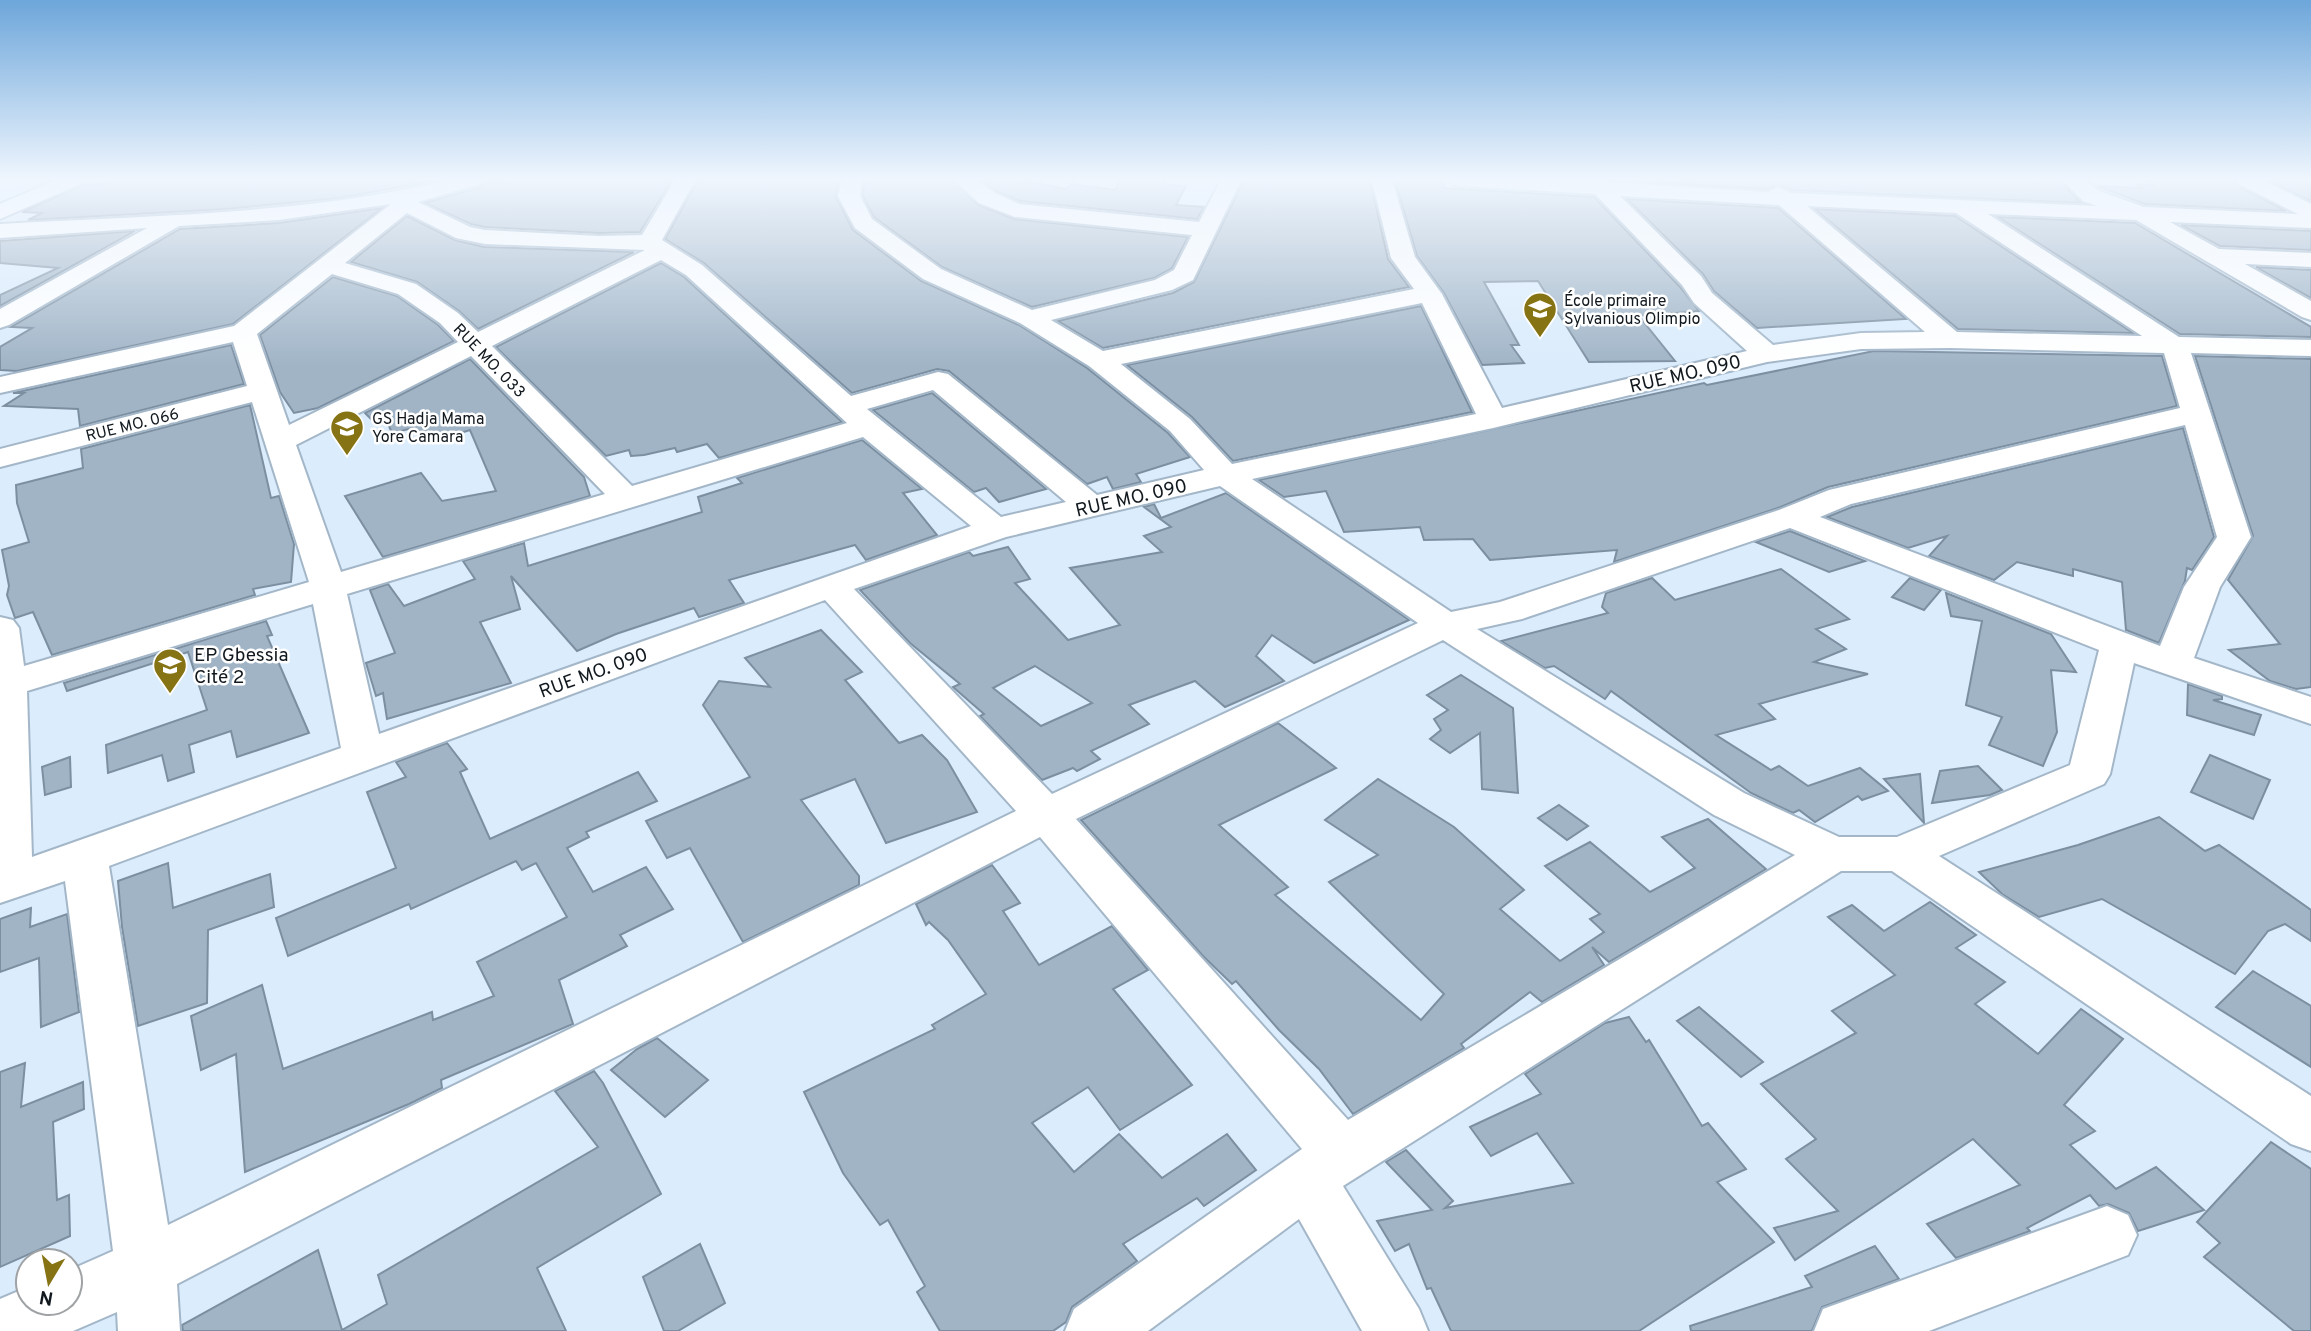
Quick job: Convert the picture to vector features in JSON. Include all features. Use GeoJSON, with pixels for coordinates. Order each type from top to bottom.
{"type":"FeatureCollection","features":[{"type":"Feature","properties":{"kind":"street"},"geometry":{"type":"LineString","coordinates":[[0,320],[139,242]]}},
{"type":"Feature","properties":{"kind":"street"},"geometry":{"type":"LineString","coordinates":[[0,385],[243,332],[357,242]]}},
{"type":"Feature","properties":{"kind":"street"},"geometry":{"type":"LineString","coordinates":[[582,242],[655,247],[694,270],[857,416],[995,529]]}},
{"type":"Feature","properties":{"kind":"street"},"geometry":{"type":"LineString","coordinates":[[281,441],[475,346],[655,247],[657,242]]}},
{"type":"Feature","properties":{"kind":"street"},"geometry":{"type":"LineString","coordinates":[[889,242],[932,274],[1029,318],[1099,360],[1180,425],[1225,475],[1445,625],[1729,804],[1833,854],[1901,854],[2089,774],[2119,646]]}},
{"type":"Feature","properties":{"kind":"street"},"geometry":{"type":"LineString","coordinates":[[1029,318],[1163,285],[1184,275],[1201,242]]}},
{"type":"Feature","properties":{"kind":"street"},"geometry":{"type":"LineString","coordinates":[[1399,242],[1403,258],[1430,294],[1493,419]]}},
{"type":"Feature","properties":{"kind":"street"},"geometry":{"type":"LineString","coordinates":[[1654,242],[1692,281],[1703,298],[1767,354]]}},
{"type":"Feature","properties":{"kind":"street"},"geometry":{"type":"LineString","coordinates":[[1836,242],[1950,340]]}},
{"type":"Feature","properties":{"kind":"street"},"geometry":{"type":"LineString","coordinates":[[2016,242],[2175,346],[2234,537],[2202,587],[2172,665]]}},
{"type":"Feature","properties":{"kind":"street"},"geometry":{"type":"LineString","coordinates":[[2189,242],[2311,313]]}},
{"type":"Feature","properties":{"kind":"street"},"geometry":{"type":"LineString","coordinates":[[2213,256],[2311,260]]}},
{"type":"Feature","properties":{"kind":"street","name":"RUE MO. 033"},"geometry":{"type":"LineString","coordinates":[[328,265],[407,289],[449,318],[625,497]]}},
{"type":"Feature","properties":{"kind":"street"},"geometry":{"type":"LineString","coordinates":[[1099,360],[1209,340],[1378,302],[1430,294]]}},
{"type":"Feature","properties":{"kind":"street"},"geometry":{"type":"LineString","coordinates":[[243,332],[328,587],[363,755]]}},
{"type":"Feature","properties":{"kind":"street","name":"RUE MO. 090"},"geometry":{"type":"LineString","coordinates":[[5,883],[85,858],[363,755],[995,529],[1225,475],[1493,419],[1767,354],[1861,341],[1950,340],[2311,348]]}},
{"type":"Feature","properties":{"kind":"street"},"geometry":{"type":"LineString","coordinates":[[3,685],[625,497],[857,416],[938,380],[1091,507]]}},
{"type":"Feature","properties":{"kind":"street","name":"RUE MO. 066"},"geometry":{"type":"LineString","coordinates":[[0,458],[264,390]]}},
{"type":"Feature","properties":{"kind":"street"},"geometry":{"type":"LineString","coordinates":[[84,1295],[145,1268],[1046,816],[1445,625],[1509,611],[1791,517],[1840,497],[2147,423],[2195,414]]}},
{"type":"Feature","properties":{"kind":"street"},"geometry":{"type":"LineString","coordinates":[[1791,517],[2119,646],[2311,711]]}},
{"type":"Feature","properties":{"kind":"street"},"geometry":{"type":"LineString","coordinates":[[831,586],[1046,816],[1324,1167],[1398,1331]]}},
{"type":"Feature","properties":{"kind":"street"},"geometry":{"type":"LineString","coordinates":[[0,628],[5,883]]}},
{"type":"Feature","properties":{"kind":"street"},"geometry":{"type":"LineString","coordinates":[[1096,1331],[1324,1167],[1833,854]]}},
{"type":"Feature","properties":{"kind":"street"},"geometry":{"type":"LineString","coordinates":[[1901,854],[2311,1126]]}},
{"type":"Feature","properties":{"kind":"street"},"geometry":{"type":"LineString","coordinates":[[85,858],[145,1268],[149,1331]]}},
{"type":"Feature","properties":{"kind":"street"},"geometry":{"type":"LineString","coordinates":[[1845,1331],[2107,1235]]}},
{"type":"Feature","properties":{"kind":"street"},"geometry":{"type":"LineString","coordinates":[[0,1331],[32,1317]]}},
{"type":"Feature","properties":{"kind":"building"},"geometry":{"type":"Polygon","coordinates":[[[0,242],[115,242],[0,306],[0,295],[58,268],[0,263],[0,242]]]}},
{"type":"Feature","properties":{"kind":"building"},"geometry":{"type":"Polygon","coordinates":[[[157,242],[338,242],[233,324],[17,371],[0,370],[0,347],[32,328],[11,327],[157,242]]]}},
{"type":"Feature","properties":{"kind":"building"},"geometry":{"type":"Polygon","coordinates":[[[375,242],[464,242],[484,247],[634,252],[478,329],[459,311],[417,282],[351,262],[375,242]]]}},
{"type":"Feature","properties":{"kind":"building"},"geometry":{"type":"Polygon","coordinates":[[[670,242],[869,242],[921,281],[1019,325],[1087,368],[1168,433],[1190,457],[1136,474],[1141,482],[1113,489],[1107,477],[1087,484],[949,371],[937,369],[852,393],[704,263],[670,242]]]}},
{"type":"Feature","properties":{"kind":"building"},"geometry":{"type":"Polygon","coordinates":[[[908,242],[1185,242],[1172,268],[1154,278],[1032,307],[942,267],[908,242]]]}},
{"type":"Feature","properties":{"kind":"building"},"geometry":{"type":"Polygon","coordinates":[[[1214,242],[1384,242],[1388,259],[1409,287],[1103,348],[1058,321],[1173,293],[1194,282],[1214,242]]]}},
{"type":"Feature","properties":{"kind":"building"},"geometry":{"type":"Polygon","coordinates":[[[1413,242],[1637,242],[1699,311],[1639,316],[1675,361],[1589,362],[1538,281],[1484,282],[1519,345],[1511,345],[1524,363],[1482,365],[1444,293],[1417,256],[1413,242]]]}},
{"type":"Feature","properties":{"kind":"building"},"geometry":{"type":"Polygon","coordinates":[[[1671,242],[1817,242],[1906,319],[1757,328],[1714,291],[1703,274],[1671,242]]]}},
{"type":"Feature","properties":{"kind":"building"},"geometry":{"type":"Polygon","coordinates":[[[1854,242],[1995,242],[2133,333],[1958,329],[1854,242]]]}},
{"type":"Feature","properties":{"kind":"building"},"geometry":{"type":"Polygon","coordinates":[[[2037,242],[2167,242],[2311,327],[2311,337],[2180,334],[2037,242]]]}},
{"type":"Feature","properties":{"kind":"building"},"geometry":{"type":"Polygon","coordinates":[[[2213,242],[2311,242],[2311,250],[2220,246],[2213,242]]]}},
{"type":"Feature","properties":{"kind":"building"},"geometry":{"type":"Polygon","coordinates":[[[661,263],[684,277],[842,422],[719,458],[707,444],[677,452],[675,448],[631,456],[629,450],[606,456],[496,347],[661,263]]]}},
{"type":"Feature","properties":{"kind":"building"},"geometry":{"type":"Polygon","coordinates":[[[2256,267],[2311,270],[2311,298],[2256,267]]]}},
{"type":"Feature","properties":{"kind":"building"},"geometry":{"type":"Polygon","coordinates":[[[333,277],[397,296],[438,325],[454,341],[318,408],[294,413],[280,392],[260,335],[333,277]]]}},
{"type":"Feature","properties":{"kind":"building"},"geometry":{"type":"Polygon","coordinates":[[[1421,306],[1472,412],[1233,461],[1192,417],[1127,365],[1421,306]]]}},
{"type":"Feature","properties":{"kind":"building"},"geometry":{"type":"Polygon","coordinates":[[[231,345],[244,384],[80,426],[78,409],[4,406],[24,393],[13,393],[231,345]]]}},
{"type":"Feature","properties":{"kind":"building"},"geometry":{"type":"Polygon","coordinates":[[[1874,351],[2162,356],[2177,406],[1828,487],[1778,508],[1614,562],[1617,550],[1490,560],[1473,539],[1424,540],[1420,527],[1344,532],[1326,491],[1284,497],[1259,480],[1704,383],[1707,385],[1874,351]]]}},
{"type":"Feature","properties":{"kind":"building"},"geometry":{"type":"Polygon","coordinates":[[[2195,356],[2311,359],[2311,687],[2296,689],[2270,681],[2229,650],[2280,644],[2228,580],[2253,536],[2195,356]]]}},
{"type":"Feature","properties":{"kind":"building"},"geometry":{"type":"Polygon","coordinates":[[[470,359],[584,477],[590,496],[383,557],[345,496],[421,473],[442,501],[496,491],[470,430],[428,443],[413,428],[392,433],[386,419],[375,423],[365,413],[470,359]]]}},
{"type":"Feature","properties":{"kind":"building"},"geometry":{"type":"Polygon","coordinates":[[[932,393],[1046,489],[999,502],[986,488],[974,492],[873,410],[932,393]]]}},
{"type":"Feature","properties":{"kind":"building"},"geometry":{"type":"Polygon","coordinates":[[[250,405],[271,498],[279,496],[294,544],[291,582],[253,589],[255,595],[52,655],[33,612],[15,618],[7,595],[9,586],[2,550],[29,542],[17,503],[16,485],[83,468],[81,449],[250,405]]]}},
{"type":"Feature","properties":{"kind":"building"},"geometry":{"type":"Polygon","coordinates":[[[2183,428],[2214,537],[2192,570],[2187,568],[2185,581],[2159,643],[2126,630],[2122,582],[2073,569],[2073,576],[2017,562],[1994,580],[1929,556],[1947,536],[1908,548],[1827,517],[1852,507],[2183,428]]]}},
{"type":"Feature","properties":{"kind":"building"},"geometry":{"type":"Polygon","coordinates":[[[862,440],[922,489],[903,493],[937,535],[866,560],[855,545],[729,580],[744,603],[699,617],[694,608],[616,634],[577,651],[511,576],[520,609],[480,622],[511,683],[387,719],[383,693],[376,696],[366,663],[395,653],[370,590],[388,584],[404,606],[475,579],[463,561],[524,543],[528,566],[702,512],[698,497],[742,483],[737,478],[862,440]]]}},
{"type":"Feature","properties":{"kind":"building"},"geometry":{"type":"Polygon","coordinates":[[[1226,493],[1409,620],[1314,663],[1272,635],[1256,656],[1284,681],[1225,707],[1195,681],[1129,705],[1149,724],[1091,751],[1100,759],[1077,771],[1073,768],[1042,780],[980,716],[984,714],[953,687],[960,684],[910,643],[860,590],[969,552],[973,556],[1008,547],[1030,579],[1015,583],[1068,640],[1120,625],[1070,568],[1162,552],[1144,536],[1171,527],[1144,507],[1154,504],[1161,518],[1226,493]],[[1035,666],[993,688],[1041,726],[1092,703],[1035,666]]]}},
{"type":"Feature","properties":{"kind":"building"},"geometry":{"type":"Polygon","coordinates":[[[1790,531],[1865,561],[1829,572],[1756,542],[1790,531]]]}},
{"type":"Feature","properties":{"kind":"building"},"geometry":{"type":"Polygon","coordinates":[[[1781,569],[1849,619],[1816,629],[1846,649],[1814,662],[1868,674],[1759,704],[1775,719],[1716,735],[1771,770],[1779,766],[1808,786],[1860,768],[1888,791],[1862,800],[1858,796],[1815,822],[1799,810],[1793,813],[1751,793],[1611,691],[1605,699],[1554,666],[1545,668],[1501,641],[1608,613],[1602,607],[1606,593],[1652,578],[1675,600],[1781,569]]]}},
{"type":"Feature","properties":{"kind":"building"},"geometry":{"type":"Polygon","coordinates":[[[1910,578],[1941,590],[1924,610],[1892,597],[1910,578]]]}},
{"type":"Feature","properties":{"kind":"building"},"geometry":{"type":"Polygon","coordinates":[[[1946,593],[2051,634],[2076,672],[2051,670],[2057,732],[2043,766],[1989,745],[2002,717],[1966,705],[1982,621],[1951,616],[1946,593]]]}},
{"type":"Feature","properties":{"kind":"building"},"geometry":{"type":"Polygon","coordinates":[[[266,621],[272,635],[267,636],[309,733],[237,757],[231,731],[189,745],[194,772],[168,781],[162,755],[108,773],[106,745],[207,710],[188,652],[67,691],[64,683],[266,621]]]}},
{"type":"Feature","properties":{"kind":"building"},"geometry":{"type":"Polygon","coordinates":[[[821,630],[862,672],[845,680],[899,743],[922,735],[947,760],[977,812],[886,843],[855,779],[801,800],[859,876],[859,885],[743,942],[690,848],[667,858],[646,821],[750,777],[703,705],[719,681],[770,687],[745,658],[821,630]]]}},
{"type":"Feature","properties":{"kind":"building"},"geometry":{"type":"Polygon","coordinates":[[[1461,675],[1513,708],[1518,793],[1482,789],[1480,733],[1450,753],[1430,739],[1441,730],[1434,719],[1448,710],[1427,695],[1461,675]]]}},
{"type":"Feature","properties":{"kind":"building"},"geometry":{"type":"Polygon","coordinates":[[[2188,684],[2222,696],[2222,699],[2213,700],[2261,715],[2254,735],[2187,715],[2188,684]]]}},
{"type":"Feature","properties":{"kind":"building"},"geometry":{"type":"Polygon","coordinates":[[[1278,723],[1336,768],[1219,825],[1288,887],[1275,895],[1421,1020],[1444,994],[1329,882],[1378,855],[1325,820],[1378,779],[1454,827],[1524,890],[1500,909],[1560,961],[1604,932],[1590,919],[1600,914],[1545,866],[1590,842],[1650,892],[1695,868],[1662,837],[1708,819],[1766,869],[1609,962],[1592,947],[1604,965],[1542,1002],[1530,992],[1461,1044],[1464,1048],[1353,1114],[1319,1069],[1279,1030],[1236,981],[1232,984],[1203,956],[1081,820],[1278,723]]]}},
{"type":"Feature","properties":{"kind":"building"},"geometry":{"type":"Polygon","coordinates":[[[447,743],[467,769],[460,772],[490,839],[638,772],[657,801],[586,832],[589,837],[567,848],[593,892],[646,867],[673,909],[620,935],[627,946],[559,980],[573,1024],[441,1080],[442,1088],[409,1104],[245,1172],[236,1054],[201,1070],[191,1016],[262,985],[283,1069],[432,1012],[433,1020],[494,996],[477,962],[567,917],[536,863],[522,870],[516,861],[411,909],[409,904],[288,956],[276,918],[396,868],[367,792],[406,777],[396,762],[447,743]]]}},
{"type":"Feature","properties":{"kind":"building"},"geometry":{"type":"Polygon","coordinates":[[[2210,755],[2270,780],[2253,819],[2191,792],[2210,755]]]}},
{"type":"Feature","properties":{"kind":"building"},"geometry":{"type":"Polygon","coordinates":[[[70,757],[71,787],[45,795],[42,767],[70,757]]]}},
{"type":"Feature","properties":{"kind":"building"},"geometry":{"type":"Polygon","coordinates":[[[1978,766],[2002,790],[1990,795],[1932,803],[1940,771],[1978,766]]]}},
{"type":"Feature","properties":{"kind":"building"},"geometry":{"type":"Polygon","coordinates":[[[1920,774],[1924,823],[1884,779],[1920,774]]]}},
{"type":"Feature","properties":{"kind":"building"},"geometry":{"type":"Polygon","coordinates":[[[1559,805],[1588,826],[1567,840],[1538,818],[1559,805]]]}},
{"type":"Feature","properties":{"kind":"building"},"geometry":{"type":"Polygon","coordinates":[[[2159,817],[2205,851],[2219,845],[2311,910],[2311,941],[2285,924],[2268,931],[2235,974],[2102,899],[2039,917],[2002,894],[1979,872],[2078,845],[2159,817]]]}},
{"type":"Feature","properties":{"kind":"building"},"geometry":{"type":"Polygon","coordinates":[[[168,863],[173,908],[270,874],[274,907],[208,930],[207,1003],[138,1026],[122,927],[118,881],[168,863]]]}},
{"type":"Feature","properties":{"kind":"building"},"geometry":{"type":"Polygon","coordinates":[[[992,865],[1020,903],[1003,911],[1039,965],[1112,926],[1148,970],[1113,989],[1192,1085],[1120,1130],[1088,1087],[1032,1123],[1074,1172],[1119,1134],[1162,1178],[1227,1134],[1256,1170],[1204,1206],[1197,1198],[1123,1244],[1137,1261],[1072,1307],[1066,1322],[1053,1331],[940,1331],[917,1292],[925,1286],[888,1220],[880,1225],[843,1173],[804,1092],[935,1029],[932,1025],[986,994],[948,940],[929,922],[926,925],[916,904],[992,865]]]}},
{"type":"Feature","properties":{"kind":"building"},"geometry":{"type":"Polygon","coordinates":[[[1930,902],[1976,935],[1956,948],[2005,982],[1975,1004],[2038,1054],[2081,1009],[2123,1039],[2064,1105],[2095,1131],[2070,1145],[2116,1189],[2156,1167],[2204,1210],[2138,1231],[2129,1213],[2108,1204],[2099,1206],[2090,1195],[2027,1228],[2030,1231],[1956,1258],[1927,1224],[2020,1185],[1973,1139],[1795,1260],[1774,1228],[1838,1211],[1786,1159],[1816,1139],[1761,1084],[1856,1033],[1832,1011],[1895,975],[1828,917],[1852,905],[1884,931],[1930,902]]]}},
{"type":"Feature","properties":{"kind":"building"},"geometry":{"type":"Polygon","coordinates":[[[31,908],[30,927],[67,914],[79,1012],[41,1027],[39,958],[0,972],[0,919],[31,908]]]}},
{"type":"Feature","properties":{"kind":"building"},"geometry":{"type":"Polygon","coordinates":[[[2253,971],[2311,1006],[2311,1067],[2216,1007],[2253,971]]]}},
{"type":"Feature","properties":{"kind":"building"},"geometry":{"type":"Polygon","coordinates":[[[1699,1007],[1763,1062],[1741,1077],[1677,1021],[1699,1007]]]}},
{"type":"Feature","properties":{"kind":"building"},"geometry":{"type":"Polygon","coordinates":[[[1629,1017],[1646,1042],[1649,1040],[1702,1126],[1708,1123],[1746,1169],[1717,1182],[1774,1242],[1639,1331],[1451,1331],[1431,1288],[1427,1289],[1409,1244],[1395,1251],[1377,1221],[1432,1210],[1386,1162],[1406,1150],[1453,1201],[1445,1208],[1573,1183],[1537,1133],[1491,1156],[1470,1127],[1541,1094],[1525,1074],[1605,1023],[1629,1017]]]}},
{"type":"Feature","properties":{"kind":"building"},"geometry":{"type":"Polygon","coordinates":[[[657,1038],[708,1080],[665,1117],[611,1070],[637,1049],[657,1038]]]}},
{"type":"Feature","properties":{"kind":"building"},"geometry":{"type":"Polygon","coordinates":[[[25,1063],[21,1107],[83,1082],[84,1109],[53,1122],[57,1200],[69,1195],[70,1236],[45,1247],[14,1247],[14,1261],[0,1267],[0,1072],[25,1063]]]}},
{"type":"Feature","properties":{"kind":"building"},"geometry":{"type":"Polygon","coordinates":[[[594,1071],[603,1083],[661,1194],[537,1268],[566,1331],[183,1331],[182,1325],[318,1250],[342,1330],[387,1304],[378,1275],[598,1147],[555,1091],[594,1071]]]}},
{"type":"Feature","properties":{"kind":"building"},"geometry":{"type":"Polygon","coordinates":[[[2271,1142],[2311,1169],[2311,1331],[2294,1331],[2204,1257],[2220,1243],[2197,1222],[2271,1142]]]}},
{"type":"Feature","properties":{"kind":"building"},"geometry":{"type":"Polygon","coordinates":[[[700,1244],[725,1303],[678,1331],[664,1331],[643,1277],[700,1244]]]}},
{"type":"Feature","properties":{"kind":"building"},"geometry":{"type":"Polygon","coordinates":[[[1875,1246],[1899,1279],[1822,1307],[1812,1331],[1691,1331],[1690,1326],[1812,1287],[1805,1276],[1875,1246]]]}},
{"type":"Feature","properties":{"kind":"place","name":"École primaire Sylvanious Olimpio"},"geometry":{"type":"Point","coordinates":[1540,339]}},
{"type":"Feature","properties":{"kind":"place","name":"GS Hadja Mama Yore Camara"},"geometry":{"type":"Point","coordinates":[347,457]}},
{"type":"Feature","properties":{"kind":"place","name":"EP Gbessia Cité 2"},"geometry":{"type":"Point","coordinates":[170,695]}}]}
